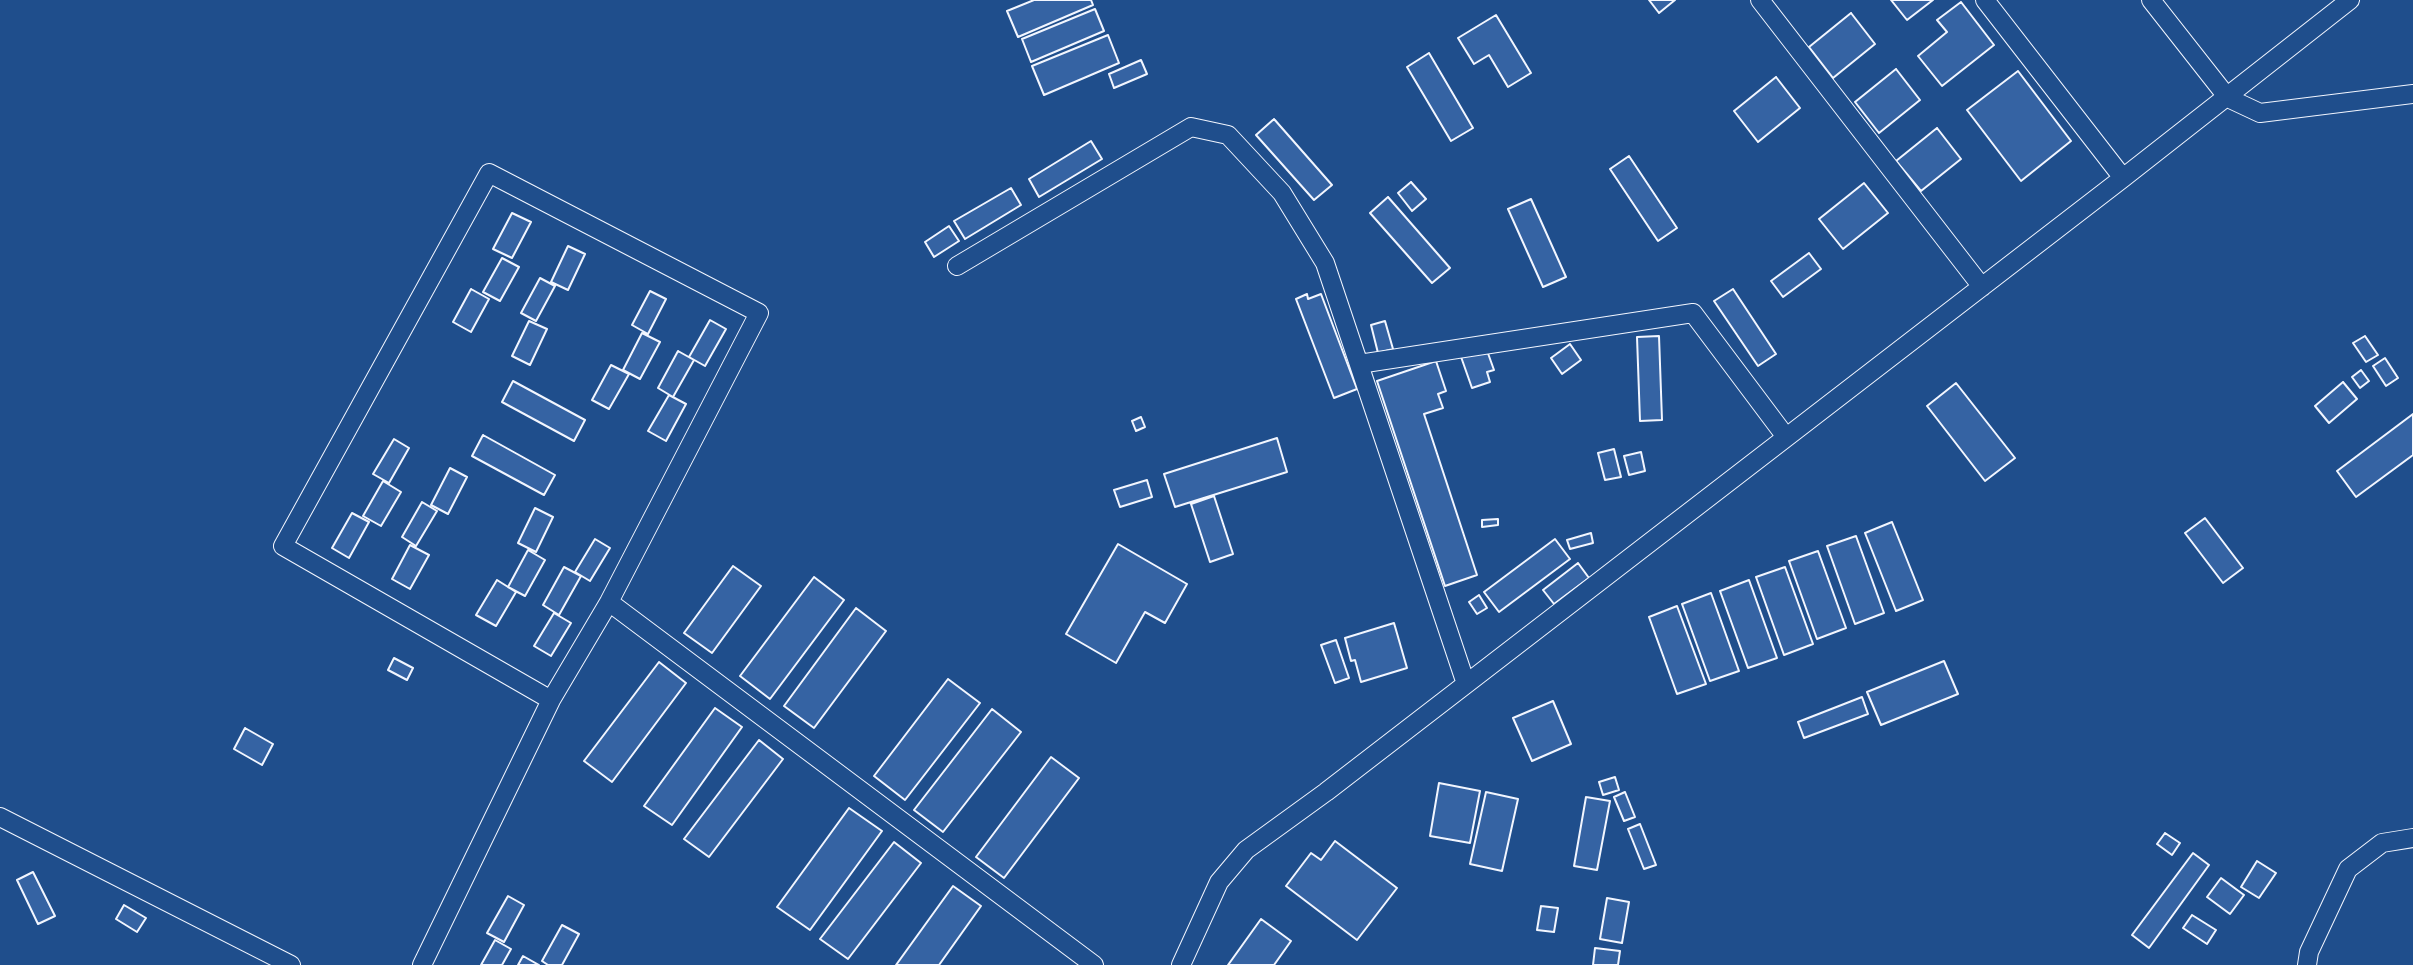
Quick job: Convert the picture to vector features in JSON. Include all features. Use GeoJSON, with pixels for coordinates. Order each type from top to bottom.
{"type":"FeatureCollection","features":[{"type":"Feature","properties":{"kind":"street"},"geometry":{"type":"LineString","coordinates":[[1760,0],[1982,287]]}},
{"type":"Feature","properties":{"kind":"street"},"geometry":{"type":"LineString","coordinates":[[1985,0],[2123,178]]}},
{"type":"Feature","properties":{"kind":"street"},"geometry":{"type":"LineString","coordinates":[[2151,0],[2228,97],[2260,113],[2413,94]]}},
{"type":"Feature","properties":{"kind":"street"},"geometry":{"type":"LineString","coordinates":[[1181,965],[1219,882],[1246,850],[1982,287],[2350,0]]}},
{"type":"Feature","properties":{"kind":"street"},"geometry":{"type":"LineString","coordinates":[[957,266],[1191,127],[1228,135],[1282,193],[1325,263],[1466,684]]}},
{"type":"Feature","properties":{"kind":"street"},"geometry":{"type":"LineString","coordinates":[[422,965],[551,700],[609,602],[759,313],[489,173],[283,546],[551,700]]}},
{"type":"Feature","properties":{"kind":"street"},"geometry":{"type":"LineString","coordinates":[[1359,364],[1693,313],[1786,437]]}},
{"type":"Feature","properties":{"kind":"street"},"geometry":{"type":"LineString","coordinates":[[609,602],[1094,965]]}},
{"type":"Feature","properties":{"kind":"street"},"geometry":{"type":"LineString","coordinates":[[0,817],[291,965]]}},
{"type":"Feature","properties":{"kind":"street"},"geometry":{"type":"LineString","coordinates":[[2307,965],[2309,952],[2348,869],[2382,843],[2413,838]]}},
{"type":"Feature","properties":{"kind":"building"},"geometry":{"type":"Polygon","coordinates":[[[1034,0],[1091,0],[1093,5],[1018,37],[1007,11],[1034,0]]]}},
{"type":"Feature","properties":{"kind":"building"},"geometry":{"type":"Polygon","coordinates":[[[1649,0],[1675,0],[1659,13],[1649,0]]]}},
{"type":"Feature","properties":{"kind":"building"},"geometry":{"type":"Polygon","coordinates":[[[1891,0],[1933,0],[1907,20],[1891,0]]]}},
{"type":"Feature","properties":{"kind":"building"},"geometry":{"type":"Polygon","coordinates":[[[1961,2],[1994,45],[1942,86],[1918,56],[1947,32],[1937,20],[1961,2]]]}},
{"type":"Feature","properties":{"kind":"building"},"geometry":{"type":"Polygon","coordinates":[[[1095,9],[1104,31],[1031,62],[1022,39],[1095,9]]]}},
{"type":"Feature","properties":{"kind":"building"},"geometry":{"type":"Polygon","coordinates":[[[1851,13],[1875,44],[1833,78],[1809,47],[1851,13]]]}},
{"type":"Feature","properties":{"kind":"building"},"geometry":{"type":"Polygon","coordinates":[[[1496,15],[1531,73],[1508,87],[1489,55],[1474,64],[1458,38],[1496,15]]]}},
{"type":"Feature","properties":{"kind":"building"},"geometry":{"type":"Polygon","coordinates":[[[1108,35],[1119,63],[1044,95],[1032,66],[1108,35]]]}},
{"type":"Feature","properties":{"kind":"building"},"geometry":{"type":"Polygon","coordinates":[[[1429,53],[1473,128],[1451,141],[1407,67],[1429,53]]]}},
{"type":"Feature","properties":{"kind":"building"},"geometry":{"type":"Polygon","coordinates":[[[1141,60],[1147,74],[1114,88],[1109,74],[1141,60]]]}},
{"type":"Feature","properties":{"kind":"building"},"geometry":{"type":"Polygon","coordinates":[[[1896,69],[1920,100],[1879,133],[1855,102],[1896,69]]]}},
{"type":"Feature","properties":{"kind":"building"},"geometry":{"type":"Polygon","coordinates":[[[2018,71],[2071,141],[2021,181],[1967,110],[2018,71]]]}},
{"type":"Feature","properties":{"kind":"building"},"geometry":{"type":"Polygon","coordinates":[[[1776,77],[1800,108],[1758,142],[1734,111],[1776,77]]]}},
{"type":"Feature","properties":{"kind":"building"},"geometry":{"type":"Polygon","coordinates":[[[1274,119],[1332,185],[1314,200],[1256,135],[1274,119]]]}},
{"type":"Feature","properties":{"kind":"building"},"geometry":{"type":"Polygon","coordinates":[[[1937,128],[1961,159],[1921,191],[1896,161],[1937,128]]]}},
{"type":"Feature","properties":{"kind":"building"},"geometry":{"type":"Polygon","coordinates":[[[1091,141],[1102,159],[1039,197],[1029,179],[1091,141]]]}},
{"type":"Feature","properties":{"kind":"building"},"geometry":{"type":"Polygon","coordinates":[[[1629,156],[1677,228],[1658,241],[1610,169],[1629,156]]]}},
{"type":"Feature","properties":{"kind":"building"},"geometry":{"type":"Polygon","coordinates":[[[1411,182],[1426,199],[1412,211],[1398,193],[1411,182]]]}},
{"type":"Feature","properties":{"kind":"building"},"geometry":{"type":"Polygon","coordinates":[[[1864,183],[1888,213],[1843,249],[1819,219],[1864,183]]]}},
{"type":"Feature","properties":{"kind":"building"},"geometry":{"type":"Polygon","coordinates":[[[1011,188],[1021,205],[965,239],[954,221],[1011,188]]]}},
{"type":"Feature","properties":{"kind":"building"},"geometry":{"type":"Polygon","coordinates":[[[1388,197],[1450,268],[1432,283],[1370,213],[1388,197]]]}},
{"type":"Feature","properties":{"kind":"building"},"geometry":{"type":"Polygon","coordinates":[[[1531,199],[1566,277],[1543,287],[1508,209],[1531,199]]]}},
{"type":"Feature","properties":{"kind":"building"},"geometry":{"type":"Polygon","coordinates":[[[512,213],[531,222],[512,258],[493,249],[512,213]]]}},
{"type":"Feature","properties":{"kind":"building"},"geometry":{"type":"Polygon","coordinates":[[[949,226],[959,241],[934,257],[925,242],[949,226]]]}},
{"type":"Feature","properties":{"kind":"building"},"geometry":{"type":"Polygon","coordinates":[[[568,246],[585,254],[568,290],[551,282],[568,246]]]}},
{"type":"Feature","properties":{"kind":"building"},"geometry":{"type":"Polygon","coordinates":[[[1809,253],[1821,269],[1783,297],[1771,281],[1809,253]]]}},
{"type":"Feature","properties":{"kind":"building"},"geometry":{"type":"Polygon","coordinates":[[[502,258],[519,267],[500,301],[483,292],[502,258]]]}},
{"type":"Feature","properties":{"kind":"building"},"geometry":{"type":"Polygon","coordinates":[[[540,278],[555,286],[536,321],[521,313],[540,278]]]}},
{"type":"Feature","properties":{"kind":"building"},"geometry":{"type":"Polygon","coordinates":[[[471,289],[489,299],[471,332],[453,322],[471,289]]]}},
{"type":"Feature","properties":{"kind":"building"},"geometry":{"type":"Polygon","coordinates":[[[1733,289],[1776,354],[1758,366],[1714,301],[1733,289]]]}},
{"type":"Feature","properties":{"kind":"building"},"geometry":{"type":"Polygon","coordinates":[[[650,291],[666,299],[648,334],[632,325],[650,291]]]}},
{"type":"Feature","properties":{"kind":"building"},"geometry":{"type":"Polygon","coordinates":[[[1307,294],[1308,299],[1321,294],[1357,389],[1334,398],[1296,299],[1307,294]]]}},
{"type":"Feature","properties":{"kind":"building"},"geometry":{"type":"Polygon","coordinates":[[[710,320],[726,329],[705,366],[689,357],[710,320]]]}},
{"type":"Feature","properties":{"kind":"building"},"geometry":{"type":"Polygon","coordinates":[[[529,321],[547,329],[530,365],[512,356],[529,321]]]}},
{"type":"Feature","properties":{"kind":"building"},"geometry":{"type":"Polygon","coordinates":[[[1385,321],[1393,349],[1378,353],[1371,325],[1385,321]]]}},
{"type":"Feature","properties":{"kind":"building"},"geometry":{"type":"Polygon","coordinates":[[[642,333],[660,342],[640,379],[623,370],[642,333]]]}},
{"type":"Feature","properties":{"kind":"building"},"geometry":{"type":"Polygon","coordinates":[[[1659,336],[1662,420],[1640,421],[1637,337],[1659,336]]]}},
{"type":"Feature","properties":{"kind":"building"},"geometry":{"type":"Polygon","coordinates":[[[2365,336],[2378,355],[2366,362],[2353,343],[2365,336]]]}},
{"type":"Feature","properties":{"kind":"building"},"geometry":{"type":"Polygon","coordinates":[[[1570,344],[1581,360],[1562,374],[1551,358],[1570,344]]]}},
{"type":"Feature","properties":{"kind":"building"},"geometry":{"type":"Polygon","coordinates":[[[1485,345],[1494,370],[1487,372],[1490,382],[1472,388],[1460,354],[1485,345]]]}},
{"type":"Feature","properties":{"kind":"building"},"geometry":{"type":"Polygon","coordinates":[[[678,351],[694,360],[673,397],[658,388],[678,351]]]}},
{"type":"Feature","properties":{"kind":"building"},"geometry":{"type":"Polygon","coordinates":[[[2385,358],[2398,378],[2386,386],[2373,366],[2385,358]]]}},
{"type":"Feature","properties":{"kind":"building"},"geometry":{"type":"Polygon","coordinates":[[[1436,361],[1446,391],[1438,394],[1443,408],[1424,414],[1477,575],[1445,586],[1377,381],[1436,361]]]}},
{"type":"Feature","properties":{"kind":"building"},"geometry":{"type":"Polygon","coordinates":[[[611,365],[629,374],[609,409],[592,400],[611,365]]]}},
{"type":"Feature","properties":{"kind":"building"},"geometry":{"type":"Polygon","coordinates":[[[2361,370],[2369,381],[2360,388],[2352,377],[2361,370]]]}},
{"type":"Feature","properties":{"kind":"building"},"geometry":{"type":"Polygon","coordinates":[[[513,381],[585,420],[574,441],[502,402],[513,381]]]}},
{"type":"Feature","properties":{"kind":"building"},"geometry":{"type":"Polygon","coordinates":[[[2343,382],[2357,399],[2329,423],[2315,406],[2343,382]]]}},
{"type":"Feature","properties":{"kind":"building"},"geometry":{"type":"Polygon","coordinates":[[[1956,383],[2015,458],[1985,481],[1927,406],[1956,383]]]}},
{"type":"Feature","properties":{"kind":"building"},"geometry":{"type":"Polygon","coordinates":[[[669,395],[686,404],[666,441],[648,431],[669,395]]]}},
{"type":"Feature","properties":{"kind":"building"},"geometry":{"type":"Polygon","coordinates":[[[2413,414],[2413,455],[2356,497],[2337,471],[2413,414]]]}},
{"type":"Feature","properties":{"kind":"building"},"geometry":{"type":"Polygon","coordinates":[[[1141,417],[1145,427],[1136,431],[1132,421],[1141,417]]]}},
{"type":"Feature","properties":{"kind":"building"},"geometry":{"type":"Polygon","coordinates":[[[483,435],[555,475],[544,495],[472,456],[483,435]]]}},
{"type":"Feature","properties":{"kind":"building"},"geometry":{"type":"Polygon","coordinates":[[[1277,438],[1287,472],[1175,507],[1164,474],[1277,438]]]}},
{"type":"Feature","properties":{"kind":"building"},"geometry":{"type":"Polygon","coordinates":[[[394,439],[409,448],[389,483],[373,474],[394,439]]]}},
{"type":"Feature","properties":{"kind":"building"},"geometry":{"type":"Polygon","coordinates":[[[1614,449],[1621,477],[1605,480],[1598,453],[1614,449]]]}},
{"type":"Feature","properties":{"kind":"building"},"geometry":{"type":"Polygon","coordinates":[[[1641,452],[1645,471],[1629,475],[1624,456],[1641,452]]]}},
{"type":"Feature","properties":{"kind":"building"},"geometry":{"type":"Polygon","coordinates":[[[450,468],[467,477],[448,514],[431,505],[450,468]]]}},
{"type":"Feature","properties":{"kind":"building"},"geometry":{"type":"Polygon","coordinates":[[[1147,480],[1152,497],[1120,507],[1114,490],[1147,480]]]}},
{"type":"Feature","properties":{"kind":"building"},"geometry":{"type":"Polygon","coordinates":[[[383,481],[401,492],[381,526],[363,516],[383,481]]]}},
{"type":"Feature","properties":{"kind":"building"},"geometry":{"type":"Polygon","coordinates":[[[1214,496],[1233,554],[1210,562],[1191,504],[1214,496]]]}},
{"type":"Feature","properties":{"kind":"building"},"geometry":{"type":"Polygon","coordinates":[[[422,502],[437,511],[416,546],[402,537],[422,502]]]}},
{"type":"Feature","properties":{"kind":"building"},"geometry":{"type":"Polygon","coordinates":[[[535,508],[553,517],[536,552],[518,543],[535,508]]]}},
{"type":"Feature","properties":{"kind":"building"},"geometry":{"type":"Polygon","coordinates":[[[352,513],[369,522],[349,558],[332,548],[352,513]]]}},
{"type":"Feature","properties":{"kind":"building"},"geometry":{"type":"Polygon","coordinates":[[[2205,518],[2243,568],[2223,583],[2185,533],[2205,518]]]}},
{"type":"Feature","properties":{"kind":"building"},"geometry":{"type":"Polygon","coordinates":[[[1498,519],[1498,525],[1482,527],[1482,520],[1498,519]]]}},
{"type":"Feature","properties":{"kind":"building"},"geometry":{"type":"Polygon","coordinates":[[[1892,522],[1923,600],[1896,611],[1865,533],[1892,522]]]}},
{"type":"Feature","properties":{"kind":"building"},"geometry":{"type":"Polygon","coordinates":[[[1591,533],[1593,543],[1570,549],[1567,540],[1591,533]]]}},
{"type":"Feature","properties":{"kind":"building"},"geometry":{"type":"Polygon","coordinates":[[[1856,536],[1884,613],[1855,624],[1827,546],[1856,536]]]}},
{"type":"Feature","properties":{"kind":"building"},"geometry":{"type":"Polygon","coordinates":[[[595,539],[610,548],[590,581],[575,572],[595,539]]]}},
{"type":"Feature","properties":{"kind":"building"},"geometry":{"type":"Polygon","coordinates":[[[1555,539],[1570,559],[1499,612],[1484,592],[1555,539]]]}},
{"type":"Feature","properties":{"kind":"building"},"geometry":{"type":"Polygon","coordinates":[[[1118,544],[1187,584],[1165,623],[1145,612],[1116,663],[1066,634],[1118,544]]]}},
{"type":"Feature","properties":{"kind":"building"},"geometry":{"type":"Polygon","coordinates":[[[410,545],[429,555],[410,589],[392,579],[410,545]]]}},
{"type":"Feature","properties":{"kind":"building"},"geometry":{"type":"Polygon","coordinates":[[[528,550],[545,560],[525,596],[508,587],[528,550]]]}},
{"type":"Feature","properties":{"kind":"building"},"geometry":{"type":"Polygon","coordinates":[[[1818,551],[1846,628],[1817,639],[1789,561],[1818,551]]]}},
{"type":"Feature","properties":{"kind":"building"},"geometry":{"type":"Polygon","coordinates":[[[1578,563],[1589,578],[1554,604],[1543,590],[1578,563]]]}},
{"type":"Feature","properties":{"kind":"building"},"geometry":{"type":"Polygon","coordinates":[[[733,566],[761,586],[712,653],[684,633],[733,566]]]}},
{"type":"Feature","properties":{"kind":"building"},"geometry":{"type":"Polygon","coordinates":[[[564,567],[581,576],[559,615],[543,605],[564,567]]]}},
{"type":"Feature","properties":{"kind":"building"},"geometry":{"type":"Polygon","coordinates":[[[1785,567],[1813,644],[1784,655],[1756,577],[1785,567]]]}},
{"type":"Feature","properties":{"kind":"building"},"geometry":{"type":"Polygon","coordinates":[[[814,577],[844,600],[770,699],[740,676],[814,577]]]}},
{"type":"Feature","properties":{"kind":"building"},"geometry":{"type":"Polygon","coordinates":[[[497,580],[516,592],[496,626],[476,615],[497,580]]]}},
{"type":"Feature","properties":{"kind":"building"},"geometry":{"type":"Polygon","coordinates":[[[1749,580],[1777,658],[1748,668],[1720,591],[1749,580]]]}},
{"type":"Feature","properties":{"kind":"building"},"geometry":{"type":"Polygon","coordinates":[[[1711,593],[1739,671],[1710,681],[1682,604],[1711,593]]]}},
{"type":"Feature","properties":{"kind":"building"},"geometry":{"type":"Polygon","coordinates":[[[1479,595],[1487,608],[1477,614],[1469,602],[1479,595]]]}},
{"type":"Feature","properties":{"kind":"building"},"geometry":{"type":"Polygon","coordinates":[[[1677,606],[1706,684],[1677,694],[1649,617],[1677,606]]]}},
{"type":"Feature","properties":{"kind":"building"},"geometry":{"type":"Polygon","coordinates":[[[856,608],[886,631],[814,728],[784,706],[856,608]]]}},
{"type":"Feature","properties":{"kind":"building"},"geometry":{"type":"Polygon","coordinates":[[[554,613],[571,623],[551,656],[534,646],[554,613]]]}},
{"type":"Feature","properties":{"kind":"building"},"geometry":{"type":"Polygon","coordinates":[[[1394,623],[1407,668],[1361,682],[1355,660],[1351,661],[1345,638],[1394,623]]]}},
{"type":"Feature","properties":{"kind":"building"},"geometry":{"type":"Polygon","coordinates":[[[1336,640],[1349,678],[1335,683],[1321,645],[1336,640]]]}},
{"type":"Feature","properties":{"kind":"building"},"geometry":{"type":"Polygon","coordinates":[[[394,658],[413,668],[407,680],[388,670],[394,658]]]}},
{"type":"Feature","properties":{"kind":"building"},"geometry":{"type":"Polygon","coordinates":[[[1944,661],[1958,694],[1881,725],[1867,692],[1944,661]]]}},
{"type":"Feature","properties":{"kind":"building"},"geometry":{"type":"Polygon","coordinates":[[[659,662],[686,683],[612,782],[584,761],[659,662]]]}},
{"type":"Feature","properties":{"kind":"building"},"geometry":{"type":"Polygon","coordinates":[[[948,679],[980,703],[905,800],[874,776],[948,679]]]}},
{"type":"Feature","properties":{"kind":"building"},"geometry":{"type":"Polygon","coordinates":[[[1862,697],[1868,714],[1804,738],[1798,722],[1862,697]]]}},
{"type":"Feature","properties":{"kind":"building"},"geometry":{"type":"Polygon","coordinates":[[[1553,701],[1571,744],[1532,761],[1513,718],[1553,701]]]}},
{"type":"Feature","properties":{"kind":"building"},"geometry":{"type":"Polygon","coordinates":[[[715,708],[742,727],[672,825],[644,806],[715,708]]]}},
{"type":"Feature","properties":{"kind":"building"},"geometry":{"type":"Polygon","coordinates":[[[992,709],[1021,732],[943,832],[914,810],[992,709]]]}},
{"type":"Feature","properties":{"kind":"building"},"geometry":{"type":"Polygon","coordinates":[[[245,728],[273,744],[262,765],[234,749],[245,728]]]}},
{"type":"Feature","properties":{"kind":"building"},"geometry":{"type":"Polygon","coordinates":[[[759,740],[783,759],[709,857],[684,839],[759,740]]]}},
{"type":"Feature","properties":{"kind":"building"},"geometry":{"type":"Polygon","coordinates":[[[1051,757],[1079,778],[1004,878],[976,857],[1051,757]]]}},
{"type":"Feature","properties":{"kind":"building"},"geometry":{"type":"Polygon","coordinates":[[[1615,777],[1619,790],[1603,795],[1599,782],[1615,777]]]}},
{"type":"Feature","properties":{"kind":"building"},"geometry":{"type":"Polygon","coordinates":[[[1439,783],[1480,791],[1470,843],[1430,836],[1439,783]]]}},
{"type":"Feature","properties":{"kind":"building"},"geometry":{"type":"Polygon","coordinates":[[[1486,792],[1518,799],[1502,871],[1470,864],[1486,792]]]}},
{"type":"Feature","properties":{"kind":"building"},"geometry":{"type":"Polygon","coordinates":[[[1625,792],[1635,817],[1624,821],[1614,797],[1625,792]]]}},
{"type":"Feature","properties":{"kind":"building"},"geometry":{"type":"Polygon","coordinates":[[[1586,797],[1610,801],[1597,870],[1574,866],[1586,797]]]}},
{"type":"Feature","properties":{"kind":"building"},"geometry":{"type":"Polygon","coordinates":[[[849,808],[882,831],[810,930],[777,907],[849,808]]]}},
{"type":"Feature","properties":{"kind":"building"},"geometry":{"type":"Polygon","coordinates":[[[1640,824],[1656,865],[1644,869],[1628,829],[1640,824]]]}},
{"type":"Feature","properties":{"kind":"building"},"geometry":{"type":"Polygon","coordinates":[[[2165,833],[2180,843],[2172,855],[2157,844],[2165,833]]]}},
{"type":"Feature","properties":{"kind":"building"},"geometry":{"type":"Polygon","coordinates":[[[1335,841],[1397,888],[1357,940],[1286,886],[1311,853],[1321,860],[1335,841]]]}},
{"type":"Feature","properties":{"kind":"building"},"geometry":{"type":"Polygon","coordinates":[[[894,842],[921,863],[848,959],[820,939],[894,842]]]}},
{"type":"Feature","properties":{"kind":"building"},"geometry":{"type":"Polygon","coordinates":[[[2193,853],[2209,865],[2149,948],[2132,935],[2193,853]]]}},
{"type":"Feature","properties":{"kind":"building"},"geometry":{"type":"Polygon","coordinates":[[[2257,861],[2276,873],[2259,898],[2241,887],[2257,861]]]}},
{"type":"Feature","properties":{"kind":"building"},"geometry":{"type":"Polygon","coordinates":[[[33,872],[55,916],[38,924],[17,880],[33,872]]]}},
{"type":"Feature","properties":{"kind":"building"},"geometry":{"type":"Polygon","coordinates":[[[2221,878],[2244,895],[2230,914],[2207,897],[2221,878]]]}},
{"type":"Feature","properties":{"kind":"building"},"geometry":{"type":"Polygon","coordinates":[[[953,886],[981,906],[939,965],[896,965],[953,886]]]}},
{"type":"Feature","properties":{"kind":"building"},"geometry":{"type":"Polygon","coordinates":[[[508,896],[524,905],[504,942],[487,933],[508,896]]]}},
{"type":"Feature","properties":{"kind":"building"},"geometry":{"type":"Polygon","coordinates":[[[1607,898],[1629,902],[1622,943],[1600,939],[1607,898]]]}},
{"type":"Feature","properties":{"kind":"building"},"geometry":{"type":"Polygon","coordinates":[[[124,905],[146,918],[137,932],[116,919],[124,905]]]}},
{"type":"Feature","properties":{"kind":"building"},"geometry":{"type":"Polygon","coordinates":[[[1541,906],[1558,908],[1554,932],[1537,930],[1541,906]]]}},
{"type":"Feature","properties":{"kind":"building"},"geometry":{"type":"Polygon","coordinates":[[[2192,915],[2216,930],[2207,944],[2183,928],[2192,915]]]}},
{"type":"Feature","properties":{"kind":"building"},"geometry":{"type":"Polygon","coordinates":[[[1261,919],[1291,941],[1274,965],[1228,965],[1261,919]]]}},
{"type":"Feature","properties":{"kind":"building"},"geometry":{"type":"Polygon","coordinates":[[[562,925],[579,934],[562,965],[548,965],[542,961],[562,925]]]}},
{"type":"Feature","properties":{"kind":"building"},"geometry":{"type":"Polygon","coordinates":[[[495,940],[511,949],[502,965],[481,965],[495,940]]]}},
{"type":"Feature","properties":{"kind":"building"},"geometry":{"type":"Polygon","coordinates":[[[1595,948],[1620,951],[1618,965],[1593,965],[1595,948]]]}},
{"type":"Feature","properties":{"kind":"building"},"geometry":{"type":"Polygon","coordinates":[[[523,956],[539,965],[518,965],[523,956]]]}}]}
